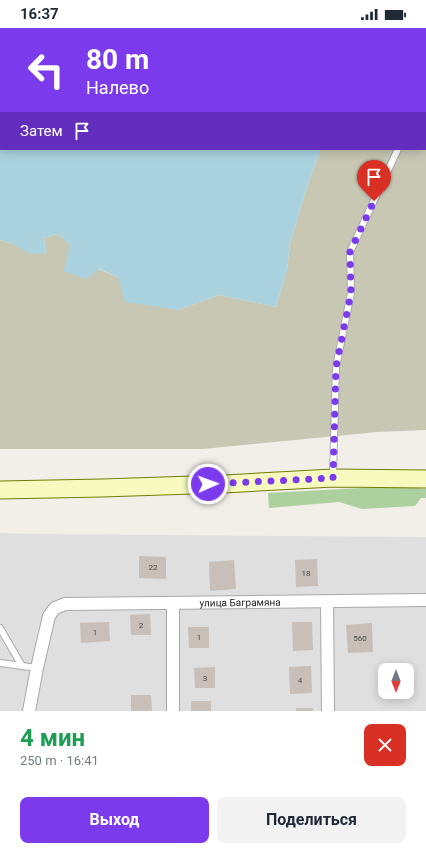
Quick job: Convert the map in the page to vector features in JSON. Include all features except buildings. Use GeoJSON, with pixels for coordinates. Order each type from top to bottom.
{"type":"FeatureCollection","features":[{"type":"Feature","properties":{"kind":"main road"},"geometry":{"type":"LineString","coordinates":[[0,490],[216,484],[333,478],[426,479]]}},
{"type":"Feature","properties":{"kind":"street","name":"улица Баграмяна"},"geometry":{"type":"LineString","coordinates":[[37,668],[49,616],[55,608],[65,604],[426,600]]}},
{"type":"Feature","properties":{"kind":"street"},"geometry":{"type":"LineString","coordinates":[[327,602],[328,711]]}},
{"type":"Feature","properties":{"kind":"street"},"geometry":{"type":"LineString","coordinates":[[173,604],[173,711]]}},
{"type":"Feature","properties":{"kind":"street"},"geometry":{"type":"LineString","coordinates":[[29,711],[37,668]]}},
{"type":"Feature","properties":{"kind":"lane"},"geometry":{"type":"LineString","coordinates":[[333,478],[336,367],[351,293],[350,252],[398,150]]}},
{"type":"Feature","properties":{"kind":"lane"},"geometry":{"type":"LineString","coordinates":[[0,628],[22,666]]}},
{"type":"Feature","properties":{"kind":"lane"},"geometry":{"type":"LineString","coordinates":[[0,663],[37,668]]}},
{"type":"Feature","properties":{"kind":"shaded area"},"geometry":{"type":"Polygon","coordinates":[[[319,150],[426,150],[426,430],[377,432],[203,449],[0,449],[0,240],[46,254],[44,238],[58,234],[98,269],[118,277],[178,310],[219,295],[276,307],[287,270],[290,243],[306,190],[319,154],[319,150]]]}},
{"type":"Feature","properties":{"kind":"shaded area"},"geometry":{"type":"Polygon","coordinates":[[[0,533],[426,537],[426,711],[0,711],[0,533]]]}},
{"type":"Feature","properties":{"kind":"green space"},"geometry":{"type":"Polygon","coordinates":[[[399,486],[426,489],[426,498],[421,498],[415,506],[362,509],[339,502],[269,508],[268,493],[399,486]]]}},
{"type":"Feature","properties":{"kind":"water"},"geometry":{"type":"Polygon","coordinates":[[[0,150],[319,150],[290,243],[287,270],[276,307],[219,295],[178,310],[125,302],[118,277],[99,269],[86,279],[64,271],[70,245],[58,234],[44,238],[46,254],[29,253],[10,243],[0,240],[0,150]]]}},
{"type":"Feature","properties":{"kind":"route"},"geometry":{"type":"LineString","coordinates":[[208,484],[333,478],[336,367],[351,293],[350,252],[374,201]]}}]}
